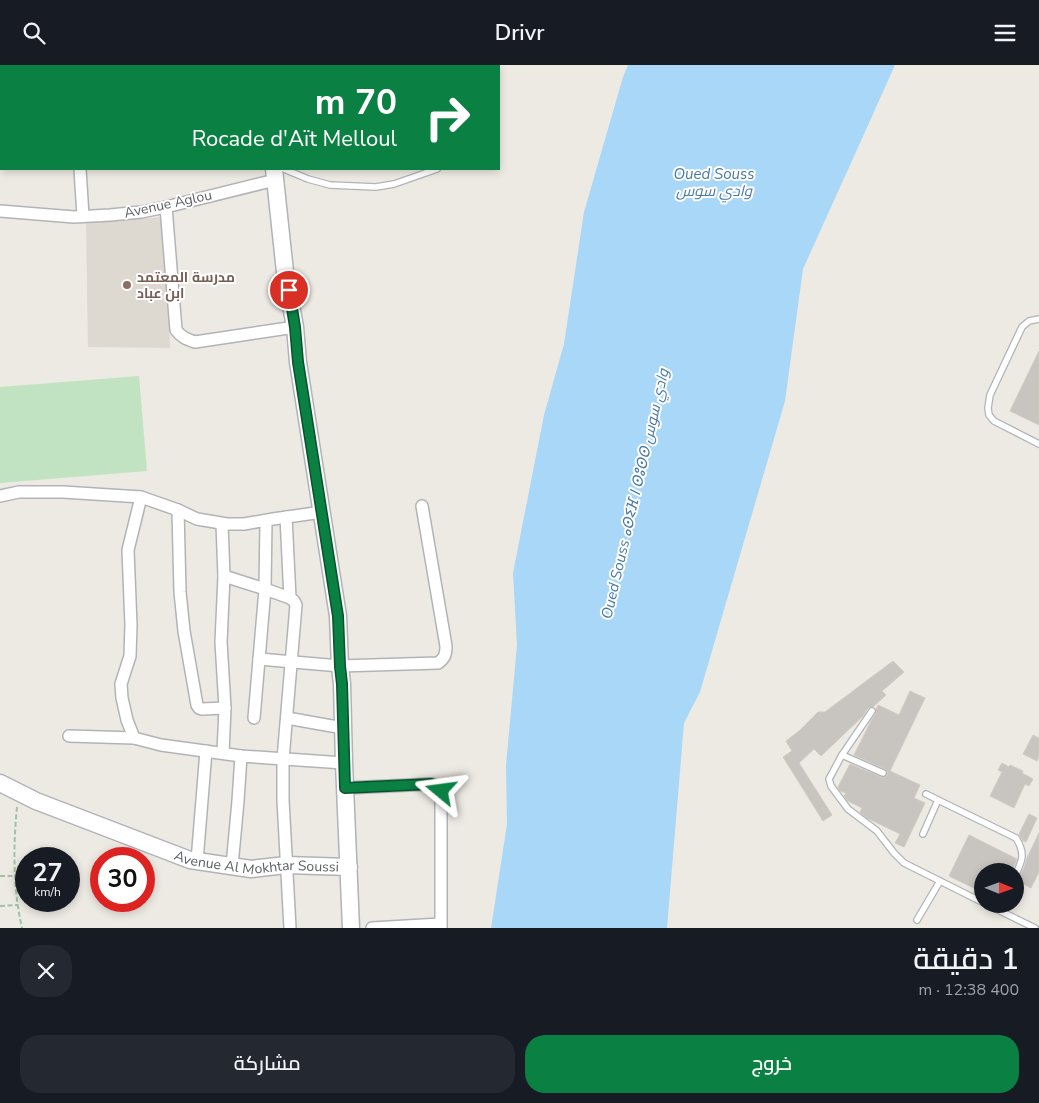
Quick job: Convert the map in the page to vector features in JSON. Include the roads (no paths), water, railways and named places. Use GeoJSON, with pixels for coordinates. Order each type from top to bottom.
{"type":"FeatureCollection","features":[{"type":"Feature","properties":{"kind":"street"},"geometry":{"type":"LineString","coordinates":[[80,170],[82,216]]}},
{"type":"Feature","properties":{"kind":"street"},"geometry":{"type":"LineString","coordinates":[[278,173],[286,272],[295,327],[298,362],[338,616],[351,928]]}},
{"type":"Feature","properties":{"kind":"street","name":"Avenue Aglou"},"geometry":{"type":"LineString","coordinates":[[0,211],[74,217],[141,212],[166,207],[278,173]]}},
{"type":"Feature","properties":{"kind":"street"},"geometry":{"type":"LineString","coordinates":[[166,207],[176,329],[180,335],[195,342],[295,327]]}},
{"type":"Feature","properties":{"kind":"street"},"geometry":{"type":"LineString","coordinates":[[0,495],[19,492],[63,492],[141,497],[197,519],[222,523],[244,524],[322,512]]}},
{"type":"Feature","properties":{"kind":"street"},"geometry":{"type":"LineString","coordinates":[[134,738],[127,720],[121,684],[130,656],[131,625],[128,550],[141,497]]}},
{"type":"Feature","properties":{"kind":"street"},"geometry":{"type":"LineString","coordinates":[[259,659],[340,666],[438,663],[443,660],[446,646],[422,506]]}},
{"type":"Feature","properties":{"kind":"street"},"geometry":{"type":"LineString","coordinates":[[178,510],[180,593],[184,631],[197,705],[202,709],[225,708]]}},
{"type":"Feature","properties":{"kind":"street"},"geometry":{"type":"LineString","coordinates":[[286,517],[290,598]]}},
{"type":"Feature","properties":{"kind":"street"},"geometry":{"type":"LineString","coordinates":[[254,718],[265,589],[266,521]]}},
{"type":"Feature","properties":{"kind":"street"},"geometry":{"type":"LineString","coordinates":[[222,523],[224,576],[222,642],[225,708],[224,753]]}},
{"type":"Feature","properties":{"kind":"street"},"geometry":{"type":"LineString","coordinates":[[224,576],[290,598],[296,605],[284,759],[283,799],[290,928]]}},
{"type":"Feature","properties":{"kind":"street"},"geometry":{"type":"LineString","coordinates":[[288,718],[342,728]]}},
{"type":"Feature","properties":{"kind":"street"},"geometry":{"type":"LineString","coordinates":[[69,736],[134,738],[161,745],[241,756],[344,763]]}},
{"type":"Feature","properties":{"kind":"street"},"geometry":{"type":"LineString","coordinates":[[197,861],[206,751]]}},
{"type":"Feature","properties":{"kind":"street"},"geometry":{"type":"LineString","coordinates":[[232,866],[241,756]]}},
{"type":"Feature","properties":{"kind":"street","name":"Avenue Al Mokhtar Soussi"},"geometry":{"type":"LineString","coordinates":[[0,783],[45,805],[190,860],[251,869],[286,865],[349,867]]}},
{"type":"Feature","properties":{"kind":"street"},"geometry":{"type":"LineString","coordinates":[[345,788],[431,784],[437,786],[441,791],[440,926],[372,928]]}},
{"type":"Feature","properties":{"kind":"lane"},"geometry":{"type":"LineString","coordinates":[[278,173],[330,185],[376,187],[394,184],[434,170]]}},
{"type":"Feature","properties":{"kind":"lane"},"geometry":{"type":"LineString","coordinates":[[1039,319],[1030,321],[1022,327],[990,395],[988,415],[994,421],[1039,444]]}},
{"type":"Feature","properties":{"kind":"lane"},"geometry":{"type":"LineString","coordinates":[[872,711],[842,755],[829,779],[831,786],[848,809],[877,831],[904,863],[974,898]]}},
{"type":"Feature","properties":{"kind":"lane"},"geometry":{"type":"LineString","coordinates":[[842,755],[883,773]]}},
{"type":"Feature","properties":{"kind":"lane"},"geometry":{"type":"LineString","coordinates":[[926,794],[1016,839],[1022,848],[1021,863]]}},
{"type":"Feature","properties":{"kind":"lane"},"geometry":{"type":"LineString","coordinates":[[922,834],[938,800]]}},
{"type":"Feature","properties":{"kind":"lane"},"geometry":{"type":"LineString","coordinates":[[917,920],[940,881]]}},
{"type":"Feature","properties":{"kind":"lane"},"geometry":{"type":"LineString","coordinates":[[1005,913],[1035,928]]}},
{"type":"Feature","properties":{"kind":"water","name":"Oued Souss وادي سوس"},"geometry":{"type":"Polygon","coordinates":[[[628,65],[895,65],[803,269],[785,401],[700,692],[684,723],[667,928],[491,928],[507,824],[506,765],[517,645],[513,573],[544,415],[564,344],[584,212],[628,65]]]}},
{"type":"Feature","properties":{"kind":"place","name":"مدرسة المعتمد ابن عباد"},"geometry":{"type":"Point","coordinates":[127,285]}},
{"type":"Feature","properties":{"kind":"water label","name":"Oued Souss ⴰⵙⵉⴼ ⵏ ⵙⵓⵙⵙ وادي سوس"},"geometry":{"type":"Point","coordinates":[635,494]}}]}
